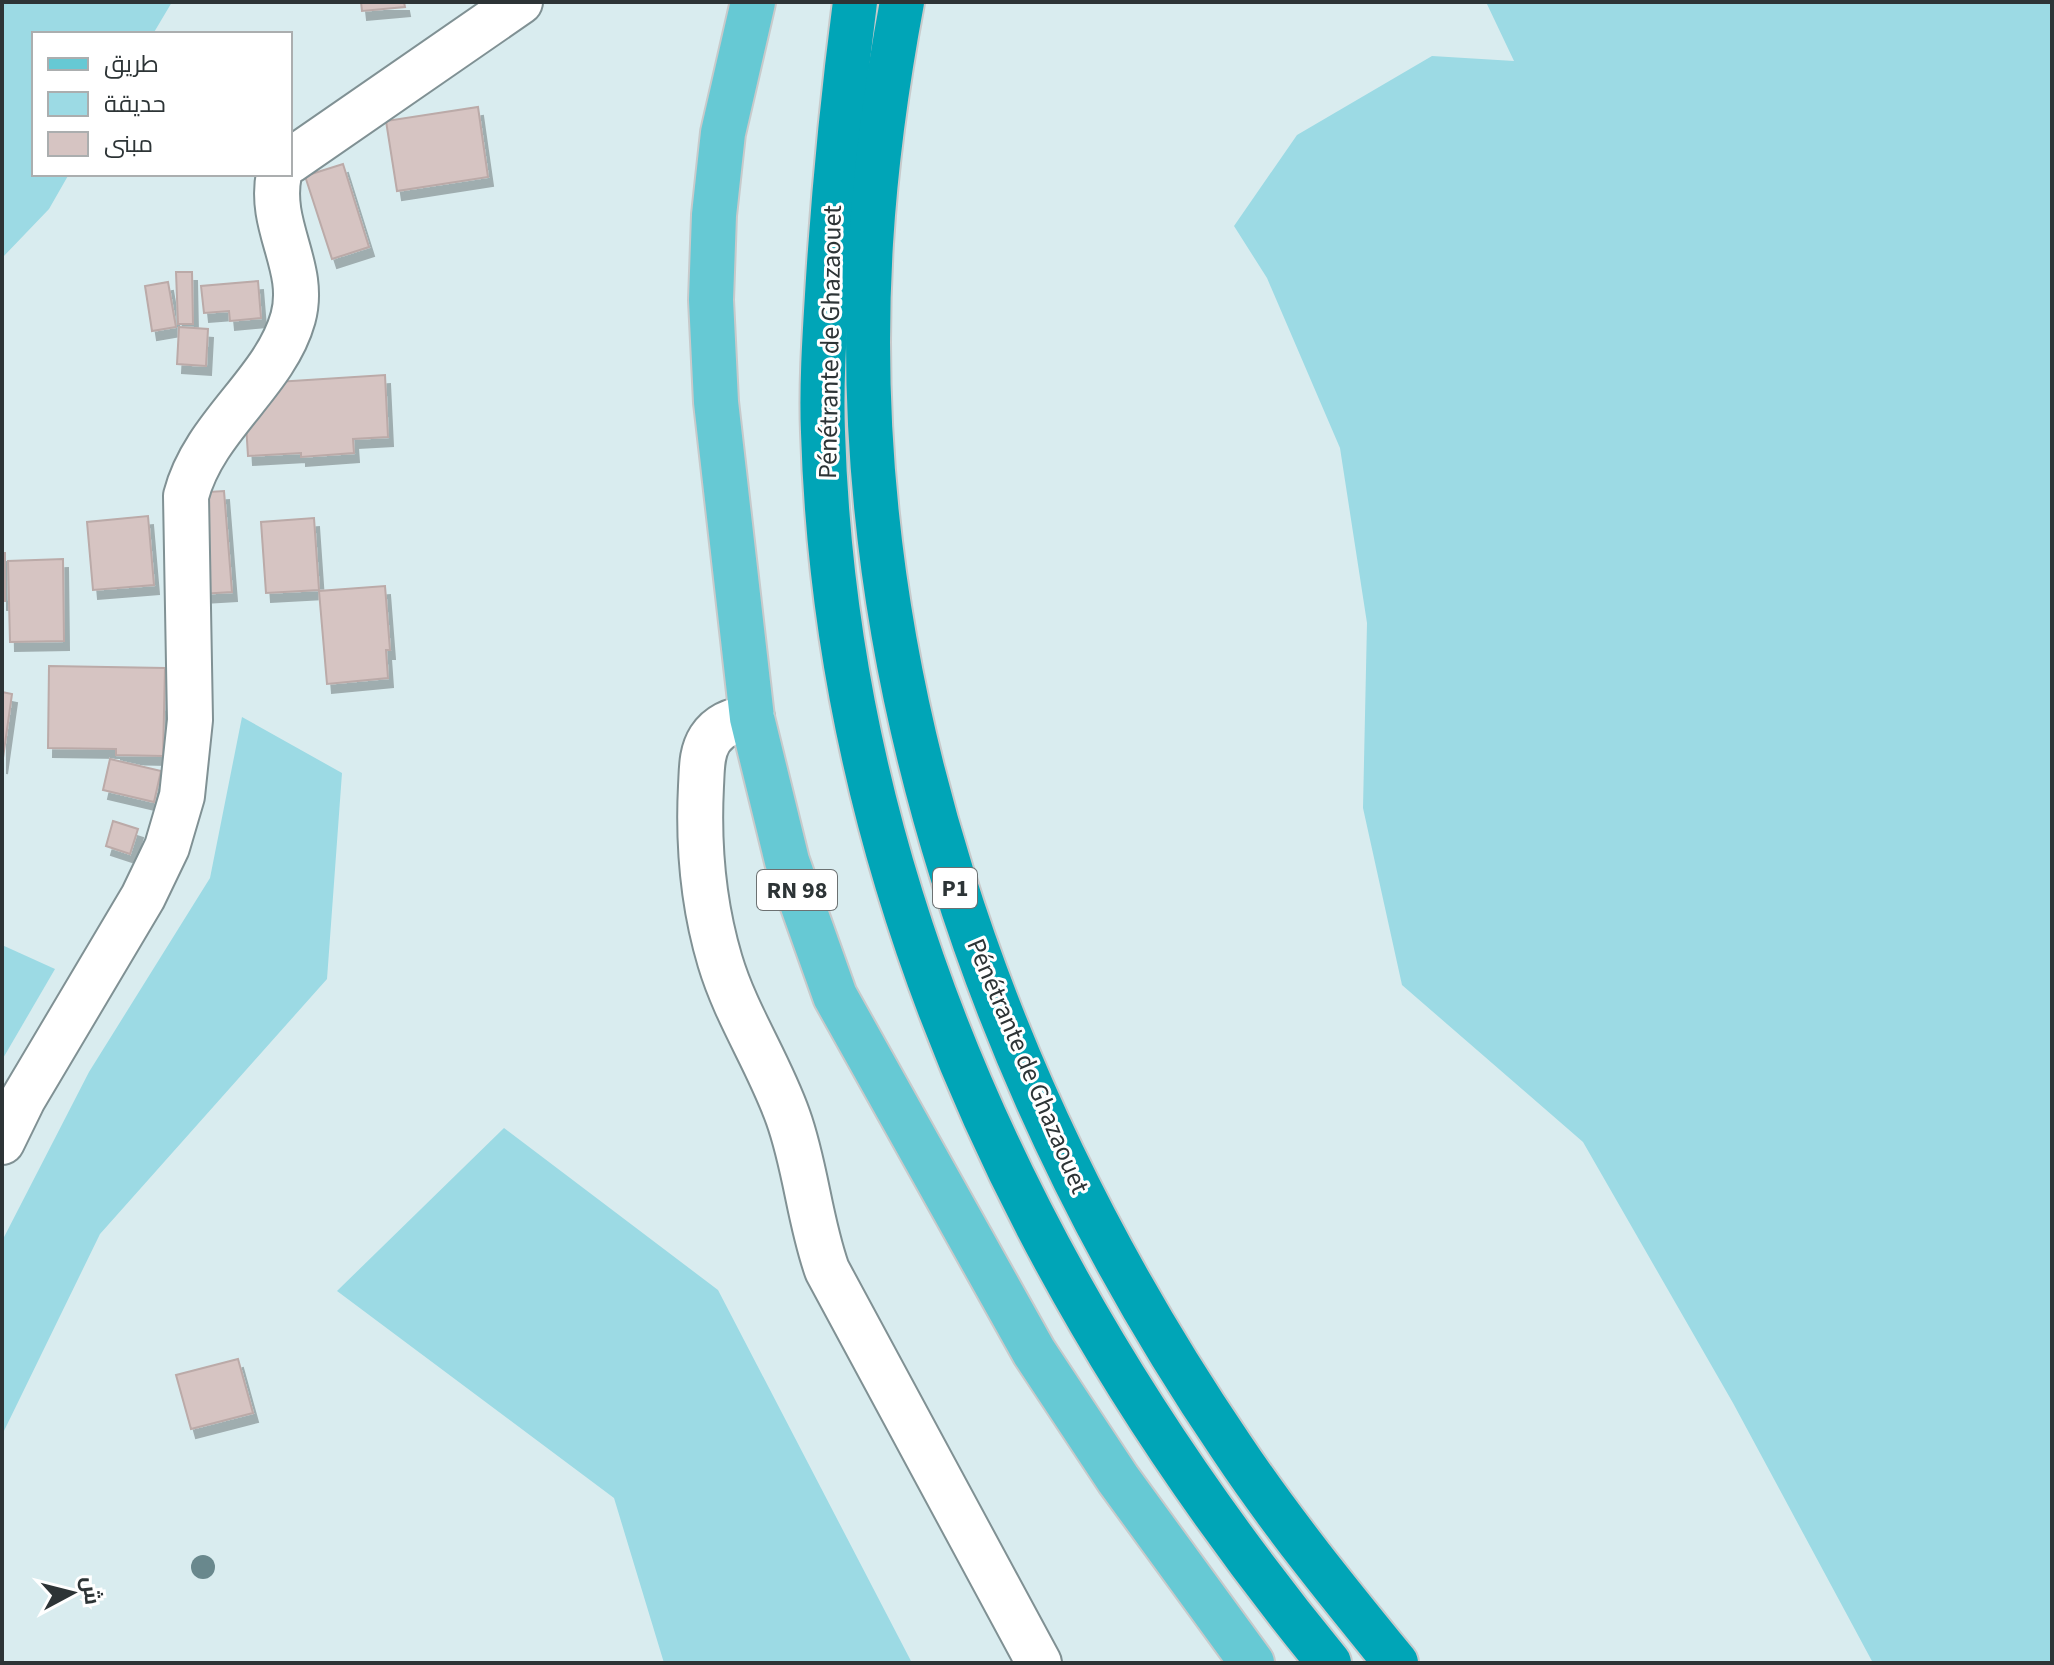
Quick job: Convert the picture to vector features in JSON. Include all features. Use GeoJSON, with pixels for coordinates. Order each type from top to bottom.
{"type":"FeatureCollection","features":[{"type":"Feature","properties":{"kind":"highway","name":"Pénétrante de Ghazaouet"},"geometry":{"type":"LineString","coordinates":[[855,2],[833,206],[823,429],[828,520],[844,642],[873,792],[896,878],[923,964],[971,1088],[1028,1209],[1077,1302],[1189,1480],[1251,1565],[1329,1663]]}},
{"type":"Feature","properties":{"kind":"highway","name":"Pénétrante de Ghazaouet"},"geometry":{"type":"LineString","coordinates":[[902,2],[881,138],[871,247],[869,341],[879,529],[895,646],[926,790],[987,978],[1028,1080],[1074,1179],[1125,1276],[1233,1451],[1289,1528],[1396,1663]]}},
{"type":"Feature","properties":{"kind":"main road","name":"RN 98"},"geometry":{"type":"LineString","coordinates":[[753,2],[723,133],[714,215],[711,300],[716,402],[752,718],[787,861],[835,996],[858,1042],[1043,1365],[1118,1479],[1252,1663]]}},
{"type":"Feature","properties":{"kind":"street"},"geometry":{"type":"LineString","coordinates":[[292,160],[520,2]]}},
{"type":"Feature","properties":{"kind":"street"},"geometry":{"type":"LineString","coordinates":[[2,1142],[23,1099],[143,897],[167,847],[179,809],[190,720],[186,496],[192,473],[215,435],[261,376],[287,335],[294,315],[296,288],[276,208],[279,176]]}},
{"type":"Feature","properties":{"kind":"street"},"geometry":{"type":"LineString","coordinates":[[752,718],[729,722],[719,729],[711,737],[703,759],[700,819],[702,868],[720,962],[788,1115],[799,1150],[817,1241],[827,1270],[1039,1663]]}},
{"type":"Feature","properties":{"kind":"green space"},"geometry":{"type":"Polygon","coordinates":[[[2,2],[172,2],[154,32],[32,32],[32,176],[68,176],[49,209],[2,258],[2,2]]]}},
{"type":"Feature","properties":{"kind":"green space"},"geometry":{"type":"Polygon","coordinates":[[[1486,2],[2052,2],[2052,1663],[1873,1663],[1733,1403],[1583,1142],[1402,985],[1363,808],[1367,623],[1340,448],[1267,278],[1234,226],[1297,135],[1432,56],[1514,61],[1486,2]]]}},
{"type":"Feature","properties":{"kind":"green space"},"geometry":{"type":"Polygon","coordinates":[[[242,717],[342,773],[327,979],[100,1234],[2,1435],[2,1241],[89,1072],[210,878],[242,717]]]}},
{"type":"Feature","properties":{"kind":"green space"},"geometry":{"type":"Polygon","coordinates":[[[2,945],[55,969],[2,1060],[2,945]]]}},
{"type":"Feature","properties":{"kind":"green space"},"geometry":{"type":"Polygon","coordinates":[[[504,1128],[718,1290],[912,1663],[664,1663],[614,1498],[337,1291],[504,1128]]]}},
{"type":"Feature","properties":{"kind":"building"},"geometry":{"type":"Polygon","coordinates":[[[361,2],[404,2],[405,7],[362,11],[361,2]]]}},
{"type":"Feature","properties":{"kind":"building"},"geometry":{"type":"Polygon","coordinates":[[[478,107],[488,177],[397,191],[386,121],[478,107]]]}},
{"type":"Feature","properties":{"kind":"building"},"geometry":{"type":"Polygon","coordinates":[[[343,164],[369,247],[332,259],[305,176],[343,164]]]}},
{"type":"Feature","properties":{"kind":"building"},"geometry":{"type":"Polygon","coordinates":[[[176,272],[192,272],[193,324],[178,324],[176,272]]]}},
{"type":"Feature","properties":{"kind":"building"},"geometry":{"type":"Polygon","coordinates":[[[258,281],[261,318],[230,321],[229,311],[204,313],[201,286],[258,281]]]}},
{"type":"Feature","properties":{"kind":"building"},"geometry":{"type":"Polygon","coordinates":[[[168,282],[176,327],[152,331],[145,286],[168,282]]]}},
{"type":"Feature","properties":{"kind":"building"},"geometry":{"type":"Polygon","coordinates":[[[179,327],[208,329],[206,366],[177,364],[179,327]]]}},
{"type":"Feature","properties":{"kind":"building"},"geometry":{"type":"Polygon","coordinates":[[[385,375],[388,437],[353,439],[354,453],[301,457],[301,453],[248,456],[245,408],[261,383],[385,375]]]}},
{"type":"Feature","properties":{"kind":"building"},"geometry":{"type":"Polygon","coordinates":[[[224,491],[232,592],[200,594],[193,493],[224,491]]]}},
{"type":"Feature","properties":{"kind":"building"},"geometry":{"type":"Polygon","coordinates":[[[148,516],[154,585],[93,590],[87,522],[148,516]]]}},
{"type":"Feature","properties":{"kind":"building"},"geometry":{"type":"Polygon","coordinates":[[[314,518],[319,590],[266,593],[261,522],[314,518]]]}},
{"type":"Feature","properties":{"kind":"building"},"geometry":{"type":"Polygon","coordinates":[[[2,553],[5,553],[5,601],[2,601],[2,553]]]}},
{"type":"Feature","properties":{"kind":"building"},"geometry":{"type":"Polygon","coordinates":[[[63,559],[64,641],[10,642],[8,561],[63,559]]]}},
{"type":"Feature","properties":{"kind":"building"},"geometry":{"type":"Polygon","coordinates":[[[385,586],[390,650],[386,650],[388,678],[327,684],[319,591],[385,586]]]}},
{"type":"Feature","properties":{"kind":"building"},"geometry":{"type":"Polygon","coordinates":[[[49,666],[165,668],[163,756],[116,755],[116,749],[48,748],[49,666]]]}},
{"type":"Feature","properties":{"kind":"building"},"geometry":{"type":"Polygon","coordinates":[[[2,692],[12,694],[2,765],[2,692]]]}},
{"type":"Feature","properties":{"kind":"building"},"geometry":{"type":"Polygon","coordinates":[[[110,759],[161,771],[154,802],[103,790],[110,759]]]}},
{"type":"Feature","properties":{"kind":"building"},"geometry":{"type":"Polygon","coordinates":[[[113,821],[138,829],[130,854],[106,846],[113,821]]]}},
{"type":"Feature","properties":{"kind":"building"},"geometry":{"type":"Polygon","coordinates":[[[238,1359],[253,1413],[191,1429],[176,1375],[238,1359]]]}}]}
